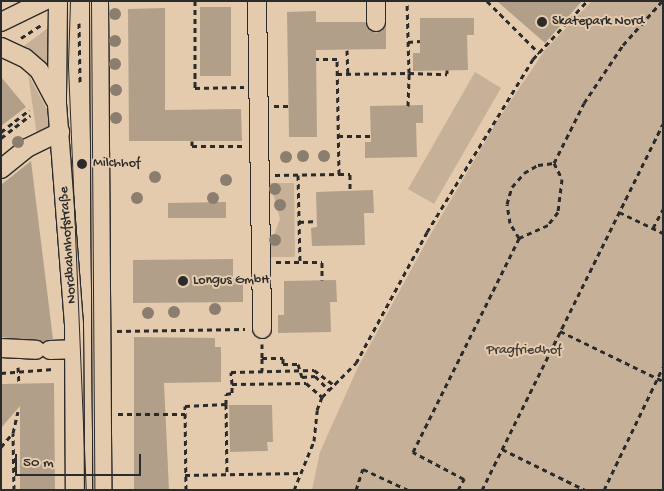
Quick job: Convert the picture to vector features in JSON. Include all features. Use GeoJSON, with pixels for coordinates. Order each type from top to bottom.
{"type":"FeatureCollection","features":[{"type":"Feature","properties":{"kind":"street"},"geometry":{"type":"LineString","coordinates":[[1,14],[12,1]]}},
{"type":"Feature","properties":{"kind":"street"},"geometry":{"type":"LineString","coordinates":[[1,22],[44,1]]}},
{"type":"Feature","properties":{"kind":"street","name":"Nordbahnhofstraße"},"geometry":{"type":"LineString","coordinates":[[58,1],[57,104],[74,349],[76,490]]}},
{"type":"Feature","properties":{"kind":"street","name":"Nordbahnhofstraße"},"geometry":{"type":"LineString","coordinates":[[99,1],[102,490]]}},
{"type":"Feature","properties":{"kind":"street"},"geometry":{"type":"LineString","coordinates":[[257,1],[262,329]]}},
{"type":"Feature","properties":{"kind":"street"},"geometry":{"type":"LineString","coordinates":[[376,1],[376,22]]}},
{"type":"Feature","properties":{"kind":"street"},"geometry":{"type":"LineString","coordinates":[[6,48],[39,70],[57,104]]}},
{"type":"Feature","properties":{"kind":"street"},"geometry":{"type":"LineString","coordinates":[[1,169],[27,148],[60,132]]}},
{"type":"Feature","properties":{"kind":"street"},"geometry":{"type":"LineString","coordinates":[[1,348],[74,349]]}},
{"type":"Feature","properties":{"kind":"path"},"geometry":{"type":"LineString","coordinates":[[195,1],[195,88],[259,86]]}},
{"type":"Feature","properties":{"kind":"path"},"geometry":{"type":"LineString","coordinates":[[407,1],[408,106]]}},
{"type":"Feature","properties":{"kind":"path"},"geometry":{"type":"LineString","coordinates":[[487,1],[540,53]]}},
{"type":"Feature","properties":{"kind":"path"},"geometry":{"type":"LineString","coordinates":[[294,490],[314,441],[316,410],[322,397],[356,363],[432,224],[540,53],[586,1]]}},
{"type":"Feature","properties":{"kind":"path"},"geometry":{"type":"LineString","coordinates":[[519,238],[510,223],[507,204],[512,187],[524,173],[554,163],[584,103],[623,45],[662,1]]}},
{"type":"Feature","properties":{"kind":"path"},"geometry":{"type":"LineString","coordinates":[[6,48],[50,19]]}},
{"type":"Feature","properties":{"kind":"path"},"geometry":{"type":"LineString","coordinates":[[80,23],[80,82]]}},
{"type":"Feature","properties":{"kind":"path"},"geometry":{"type":"LineString","coordinates":[[408,42],[420,42]]}},
{"type":"Feature","properties":{"kind":"path"},"geometry":{"type":"LineString","coordinates":[[347,50],[348,74]]}},
{"type":"Feature","properties":{"kind":"path"},"geometry":{"type":"LineString","coordinates":[[316,59],[337,59],[338,174]]}},
{"type":"Feature","properties":{"kind":"path"},"geometry":{"type":"LineString","coordinates":[[337,74],[447,74],[447,70]]}},
{"type":"Feature","properties":{"kind":"path"},"geometry":{"type":"LineString","coordinates":[[1,132],[29,110]]}},
{"type":"Feature","properties":{"kind":"path"},"geometry":{"type":"LineString","coordinates":[[1,138],[30,115]]}},
{"type":"Feature","properties":{"kind":"path"},"geometry":{"type":"LineString","coordinates":[[482,490],[663,124]]}},
{"type":"Feature","properties":{"kind":"path"},"geometry":{"type":"LineString","coordinates":[[338,136],[371,136]]}},
{"type":"Feature","properties":{"kind":"path"},"geometry":{"type":"LineString","coordinates":[[192,141],[192,146],[260,146]]}},
{"type":"Feature","properties":{"kind":"path"},"geometry":{"type":"LineString","coordinates":[[458,490],[464,479],[413,452],[519,238],[548,225],[558,212],[562,179],[554,163]]}},
{"type":"Feature","properties":{"kind":"path"},"geometry":{"type":"LineString","coordinates":[[260,176],[350,174],[350,191]]}},
{"type":"Feature","properties":{"kind":"path"},"geometry":{"type":"LineString","coordinates":[[298,175],[300,262]]}},
{"type":"Feature","properties":{"kind":"path"},"geometry":{"type":"LineString","coordinates":[[653,228],[663,209]]}},
{"type":"Feature","properties":{"kind":"path"},"geometry":{"type":"LineString","coordinates":[[619,212],[663,233]]}},
{"type":"Feature","properties":{"kind":"path"},"geometry":{"type":"LineString","coordinates":[[299,222],[317,221]]}},
{"type":"Feature","properties":{"kind":"path"},"geometry":{"type":"LineString","coordinates":[[261,263],[322,262],[322,280]]}},
{"type":"Feature","properties":{"kind":"path"},"geometry":{"type":"LineString","coordinates":[[114,331],[262,329],[262,371]]}},
{"type":"Feature","properties":{"kind":"path"},"geometry":{"type":"LineString","coordinates":[[560,331],[663,381]]}},
{"type":"Feature","properties":{"kind":"path"},"geometry":{"type":"LineString","coordinates":[[262,358],[284,358],[284,364],[298,364],[302,377],[315,376],[329,390]]}},
{"type":"Feature","properties":{"kind":"path"},"geometry":{"type":"LineString","coordinates":[[604,490],[663,367]]}},
{"type":"Feature","properties":{"kind":"path"},"geometry":{"type":"LineString","coordinates":[[1,373],[74,368]]}},
{"type":"Feature","properties":{"kind":"path"},"geometry":{"type":"LineString","coordinates":[[227,474],[226,394],[232,393],[231,372],[314,370],[334,385]]}},
{"type":"Feature","properties":{"kind":"path"},"geometry":{"type":"LineString","coordinates":[[232,384],[306,383],[322,397]]}},
{"type":"Feature","properties":{"kind":"path"},"geometry":{"type":"LineString","coordinates":[[186,490],[185,406],[226,404]]}},
{"type":"Feature","properties":{"kind":"path"},"geometry":{"type":"LineString","coordinates":[[14,490],[13,433],[18,412]]}},
{"type":"Feature","properties":{"kind":"path"},"geometry":{"type":"LineString","coordinates":[[114,414],[185,414]]}},
{"type":"Feature","properties":{"kind":"path"},"geometry":{"type":"LineString","coordinates":[[1,447],[13,433]]}},
{"type":"Feature","properties":{"kind":"path"},"geometry":{"type":"LineString","coordinates":[[502,449],[585,490]]}},
{"type":"Feature","properties":{"kind":"path"},"geometry":{"type":"LineString","coordinates":[[356,490],[363,469],[408,490]]}},
{"type":"Feature","properties":{"kind":"path"},"geometry":{"type":"LineString","coordinates":[[185,475],[302,473]]}},
{"type":"Feature","properties":{"kind":"green space","name":"Pragfriedhof"},"geometry":{"type":"Polygon","coordinates":[[[592,1],[663,1],[663,490],[312,490],[320,452],[358,367],[429,237],[499,118],[545,50],[592,1]]]}},
{"type":"Feature","properties":{"kind":"green space"},"geometry":{"type":"Polygon","coordinates":[[[48,28],[51,79],[24,46],[48,28]]]}},
{"type":"Feature","properties":{"kind":"green space"},"geometry":{"type":"Polygon","coordinates":[[[475,72],[501,88],[434,204],[408,189],[475,72]]]}},
{"type":"Feature","properties":{"kind":"green space"},"geometry":{"type":"Polygon","coordinates":[[[28,74],[50,115],[51,126],[37,136],[28,74]]]}},
{"type":"Feature","properties":{"kind":"green space"},"geometry":{"type":"Polygon","coordinates":[[[270,183],[294,183],[295,257],[270,257],[270,245],[280,219],[270,183]]]}},
{"type":"Feature","properties":{"kind":"building","name":"Skatepark Nord"},"geometry":{"type":"Polygon","coordinates":[[[497,1],[582,1],[545,43],[497,1]]]}},
{"type":"Feature","properties":{"kind":"building"},"geometry":{"type":"Polygon","coordinates":[[[200,7],[231,7],[231,76],[200,76],[200,7]]]}},
{"type":"Feature","properties":{"kind":"building"},"geometry":{"type":"Polygon","coordinates":[[[165,8],[165,110],[241,109],[242,141],[129,141],[128,9],[165,8]]]}},
{"type":"Feature","properties":{"kind":"building"},"geometry":{"type":"Polygon","coordinates":[[[316,11],[316,22],[365,22],[376,33],[386,25],[386,49],[316,50],[317,137],[289,137],[287,12],[316,11]]]}},
{"type":"Feature","properties":{"kind":"building"},"geometry":{"type":"Polygon","coordinates":[[[420,18],[474,18],[474,35],[467,35],[468,70],[413,71],[413,53],[420,53],[420,18]]]}},
{"type":"Feature","properties":{"kind":"building"},"geometry":{"type":"Polygon","coordinates":[[[1,77],[26,107],[1,126],[1,77]]]}},
{"type":"Feature","properties":{"kind":"building"},"geometry":{"type":"Polygon","coordinates":[[[423,105],[423,123],[416,123],[417,157],[365,158],[365,142],[371,142],[370,106],[423,105]]]}},
{"type":"Feature","properties":{"kind":"building"},"geometry":{"type":"Polygon","coordinates":[[[31,161],[53,339],[43,342],[1,337],[1,185],[31,161]]]}},
{"type":"Feature","properties":{"kind":"building"},"geometry":{"type":"Polygon","coordinates":[[[373,190],[374,213],[364,213],[365,245],[312,246],[311,228],[317,227],[316,192],[373,190]]]}},
{"type":"Feature","properties":{"kind":"building"},"geometry":{"type":"Polygon","coordinates":[[[226,202],[226,218],[168,218],[168,203],[226,202]]]}},
{"type":"Feature","properties":{"kind":"building","name":"Longus GmbH"},"geometry":{"type":"Polygon","coordinates":[[[233,259],[233,278],[243,278],[243,302],[133,303],[133,260],[233,259]]]}},
{"type":"Feature","properties":{"kind":"building"},"geometry":{"type":"Polygon","coordinates":[[[336,280],[337,302],[330,302],[331,332],[278,333],[278,315],[284,315],[284,281],[336,280]]]}},
{"type":"Feature","properties":{"kind":"building"},"geometry":{"type":"Polygon","coordinates":[[[134,337],[215,338],[215,347],[221,347],[221,382],[164,383],[169,490],[134,490],[134,337]]]}},
{"type":"Feature","properties":{"kind":"building"},"geometry":{"type":"Polygon","coordinates":[[[54,383],[55,490],[20,490],[20,406],[1,428],[1,384],[54,383]]]}},
{"type":"Feature","properties":{"kind":"building"},"geometry":{"type":"Polygon","coordinates":[[[229,405],[272,405],[273,442],[267,442],[268,451],[230,452],[229,405]]]}},
{"type":"Feature","properties":{"kind":"tram line"},"geometry":{"type":"LineString","coordinates":[[70,1],[68,66],[86,490]]}},
{"type":"Feature","properties":{"kind":"tram line"},"geometry":{"type":"LineString","coordinates":[[91,1],[94,490]]}},
{"type":"Feature","properties":{"kind":"place","name":"Skatepark Nord"},"geometry":{"type":"Point","coordinates":[542,22]}},
{"type":"Feature","properties":{"kind":"place","name":"Milchhof"},"geometry":{"type":"Point","coordinates":[82,164]}},
{"type":"Feature","properties":{"kind":"place","name":"Longus GmbH"},"geometry":{"type":"Point","coordinates":[183,281]}}]}
